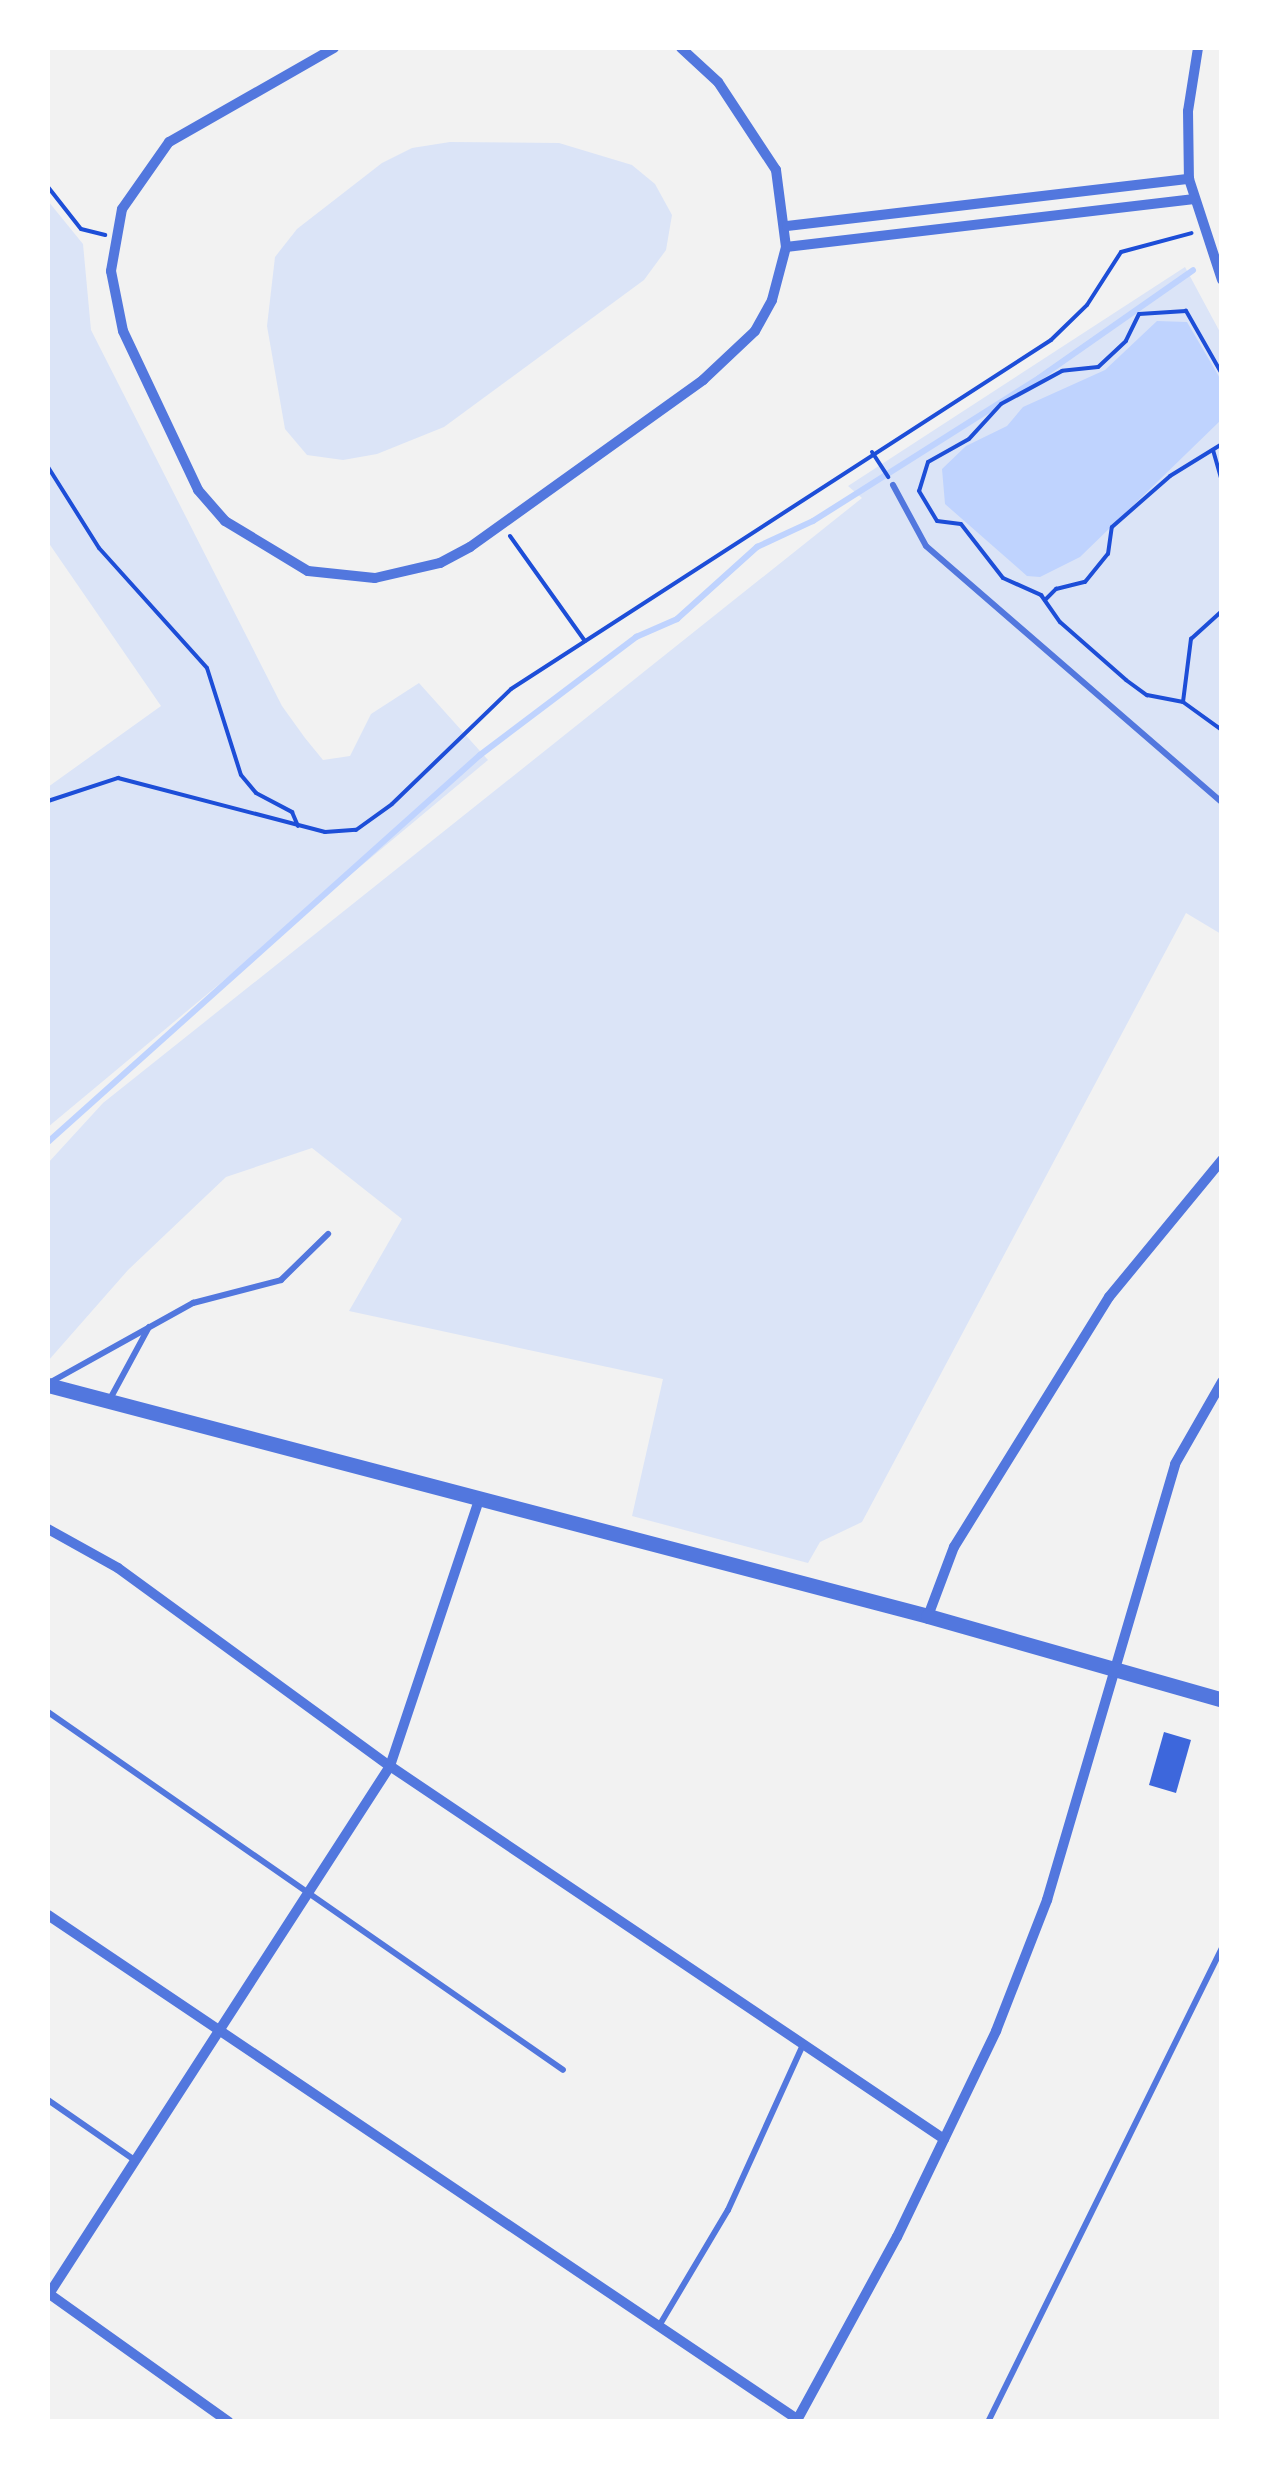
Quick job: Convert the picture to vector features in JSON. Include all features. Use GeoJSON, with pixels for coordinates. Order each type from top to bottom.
{"type":"FeatureCollection","features":[{"type":"Feature","properties":{"kind":"street"},"geometry":{"type":"LineString","coordinates":[[334,48],[169,142],[132,189],[114,237],[111,271],[123,331],[198,490],[248,540],[308,571],[375,578],[440,563],[501,524],[734,354],[772,300],[786,247],[787,226],[776,170],[718,82],[681,48]]}},
{"type":"Feature","properties":{"kind":"street"},"geometry":{"type":"LineString","coordinates":[[1198,48],[1188,111],[1189,179],[1202,230],[1222,280]]}},
{"type":"Feature","properties":{"kind":"street"},"geometry":{"type":"LineString","coordinates":[[787,226],[1189,179]]}},
{"type":"Feature","properties":{"kind":"street"},"geometry":{"type":"LineString","coordinates":[[786,247],[1192,198]]}},
{"type":"Feature","properties":{"kind":"street"},"geometry":{"type":"LineString","coordinates":[[928,1616],[954,1546],[1109,1297],[1222,1160]]}},
{"type":"Feature","properties":{"kind":"street"},"geometry":{"type":"LineString","coordinates":[[48,1915],[796,2420],[832,2364],[944,2140],[1048,1900],[1175,1464],[1222,1382]]}},
{"type":"Feature","properties":{"kind":"street"},"geometry":{"type":"LineString","coordinates":[[48,1385],[928,1616],[1222,1700]]}},
{"type":"Feature","properties":{"kind":"street"},"geometry":{"type":"LineString","coordinates":[[229,2422],[48,2293],[390,1766],[479,1500]]}},
{"type":"Feature","properties":{"kind":"street"},"geometry":{"type":"LineString","coordinates":[[48,1530],[118,1568],[390,1766],[944,2140]]}},
{"type":"Feature","properties":{"kind":"lane"},"geometry":{"type":"LineString","coordinates":[[893,485],[926,546],[1222,802]]}},
{"type":"Feature","properties":{"kind":"lane"},"geometry":{"type":"LineString","coordinates":[[48,1385],[153,1322],[193,1303],[280,1280],[328,1234]]}},
{"type":"Feature","properties":{"kind":"lane"},"geometry":{"type":"LineString","coordinates":[[109,1402],[153,1322]]}},
{"type":"Feature","properties":{"kind":"lane"},"geometry":{"type":"LineString","coordinates":[[48,1712],[564,2070]]}},
{"type":"Feature","properties":{"kind":"lane"},"geometry":{"type":"LineString","coordinates":[[988,2422],[1222,1948]]}},
{"type":"Feature","properties":{"kind":"lane"},"geometry":{"type":"LineString","coordinates":[[659,2326],[728,2210],[804,2046]]}},
{"type":"Feature","properties":{"kind":"lane"},"geometry":{"type":"LineString","coordinates":[[48,2100],[136,2161]]}},
{"type":"Feature","properties":{"kind":"path"},"geometry":{"type":"LineString","coordinates":[[48,187],[80,229],[114,237]]}},
{"type":"Feature","properties":{"kind":"path"},"geometry":{"type":"LineString","coordinates":[[48,801],[118,778],[325,832],[356,830],[392,804],[511,689],[872,452],[1051,340],[1086,305],[1121,252],[1202,230]]}},
{"type":"Feature","properties":{"kind":"path"},"geometry":{"type":"LineString","coordinates":[[1221,727],[1183,702],[1136,687],[1071,632],[1045,600],[1014,587],[961,524],[938,521],[926,509],[919,491],[928,462],[969,439],[1001,404],[1062,371],[1098,367],[1126,341],[1139,314],[1150,311],[1193,316],[1222,374]]}},
{"type":"Feature","properties":{"kind":"path"},"geometry":{"type":"LineString","coordinates":[[1045,600],[1056,589],[1085,582],[1108,554],[1112,528],[1170,476],[1222,444]]}},
{"type":"Feature","properties":{"kind":"path"},"geometry":{"type":"LineString","coordinates":[[1213,450],[1222,482]]}},
{"type":"Feature","properties":{"kind":"path"},"geometry":{"type":"LineString","coordinates":[[872,452],[893,485]]}},
{"type":"Feature","properties":{"kind":"path"},"geometry":{"type":"LineString","coordinates":[[48,467],[99,548],[207,668],[242,775],[256,793],[292,812],[298,826]]}},
{"type":"Feature","properties":{"kind":"path"},"geometry":{"type":"LineString","coordinates":[[501,524],[586,640]]}},
{"type":"Feature","properties":{"kind":"path"},"geometry":{"type":"LineString","coordinates":[[1183,702],[1191,639],[1222,611]]}},
{"type":"Feature","properties":{"kind":"shaded area"},"geometry":{"type":"Polygon","coordinates":[[[450,142],[559,143],[632,165],[655,184],[672,215],[666,250],[644,280],[444,427],[377,454],[343,460],[307,455],[285,429],[267,326],[275,257],[297,229],[382,163],[412,148],[450,142]]]}},
{"type":"Feature","properties":{"kind":"shaded area"},"geometry":{"type":"Polygon","coordinates":[[[48,201],[83,244],[91,330],[282,706],[305,738],[323,760],[350,756],[371,714],[419,683],[488,760],[48,1127],[48,787],[161,706],[48,542],[48,201]]]}},
{"type":"Feature","properties":{"kind":"shaded area"},"geometry":{"type":"Polygon","coordinates":[[[1185,267],[1221,334],[1221,934],[1186,913],[862,1522],[820,1542],[808,1563],[632,1516],[663,1379],[349,1311],[402,1219],[312,1148],[226,1177],[128,1270],[48,1361],[48,1163],[103,1103],[862,498],[848,486],[1185,267]]]}},
{"type":"Feature","properties":{"kind":"water"},"geometry":{"type":"Polygon","coordinates":[[[1157,321],[1187,322],[1221,380],[1222,419],[1080,557],[1040,577],[1027,576],[945,504],[942,469],[966,446],[1007,426],[1023,407],[1105,370],[1157,321]]]}},
{"type":"Feature","properties":{"kind":"building"},"geometry":{"type":"Polygon","coordinates":[[[1164,1732],[1191,1740],[1176,1793],[1149,1785],[1164,1732]]]}},
{"type":"Feature","properties":{"kind":"waterway"},"geometry":{"type":"LineString","coordinates":[[48,1142],[480,755],[636,637],[677,619],[757,547],[813,521],[1039,378],[1193,270]]}}]}
